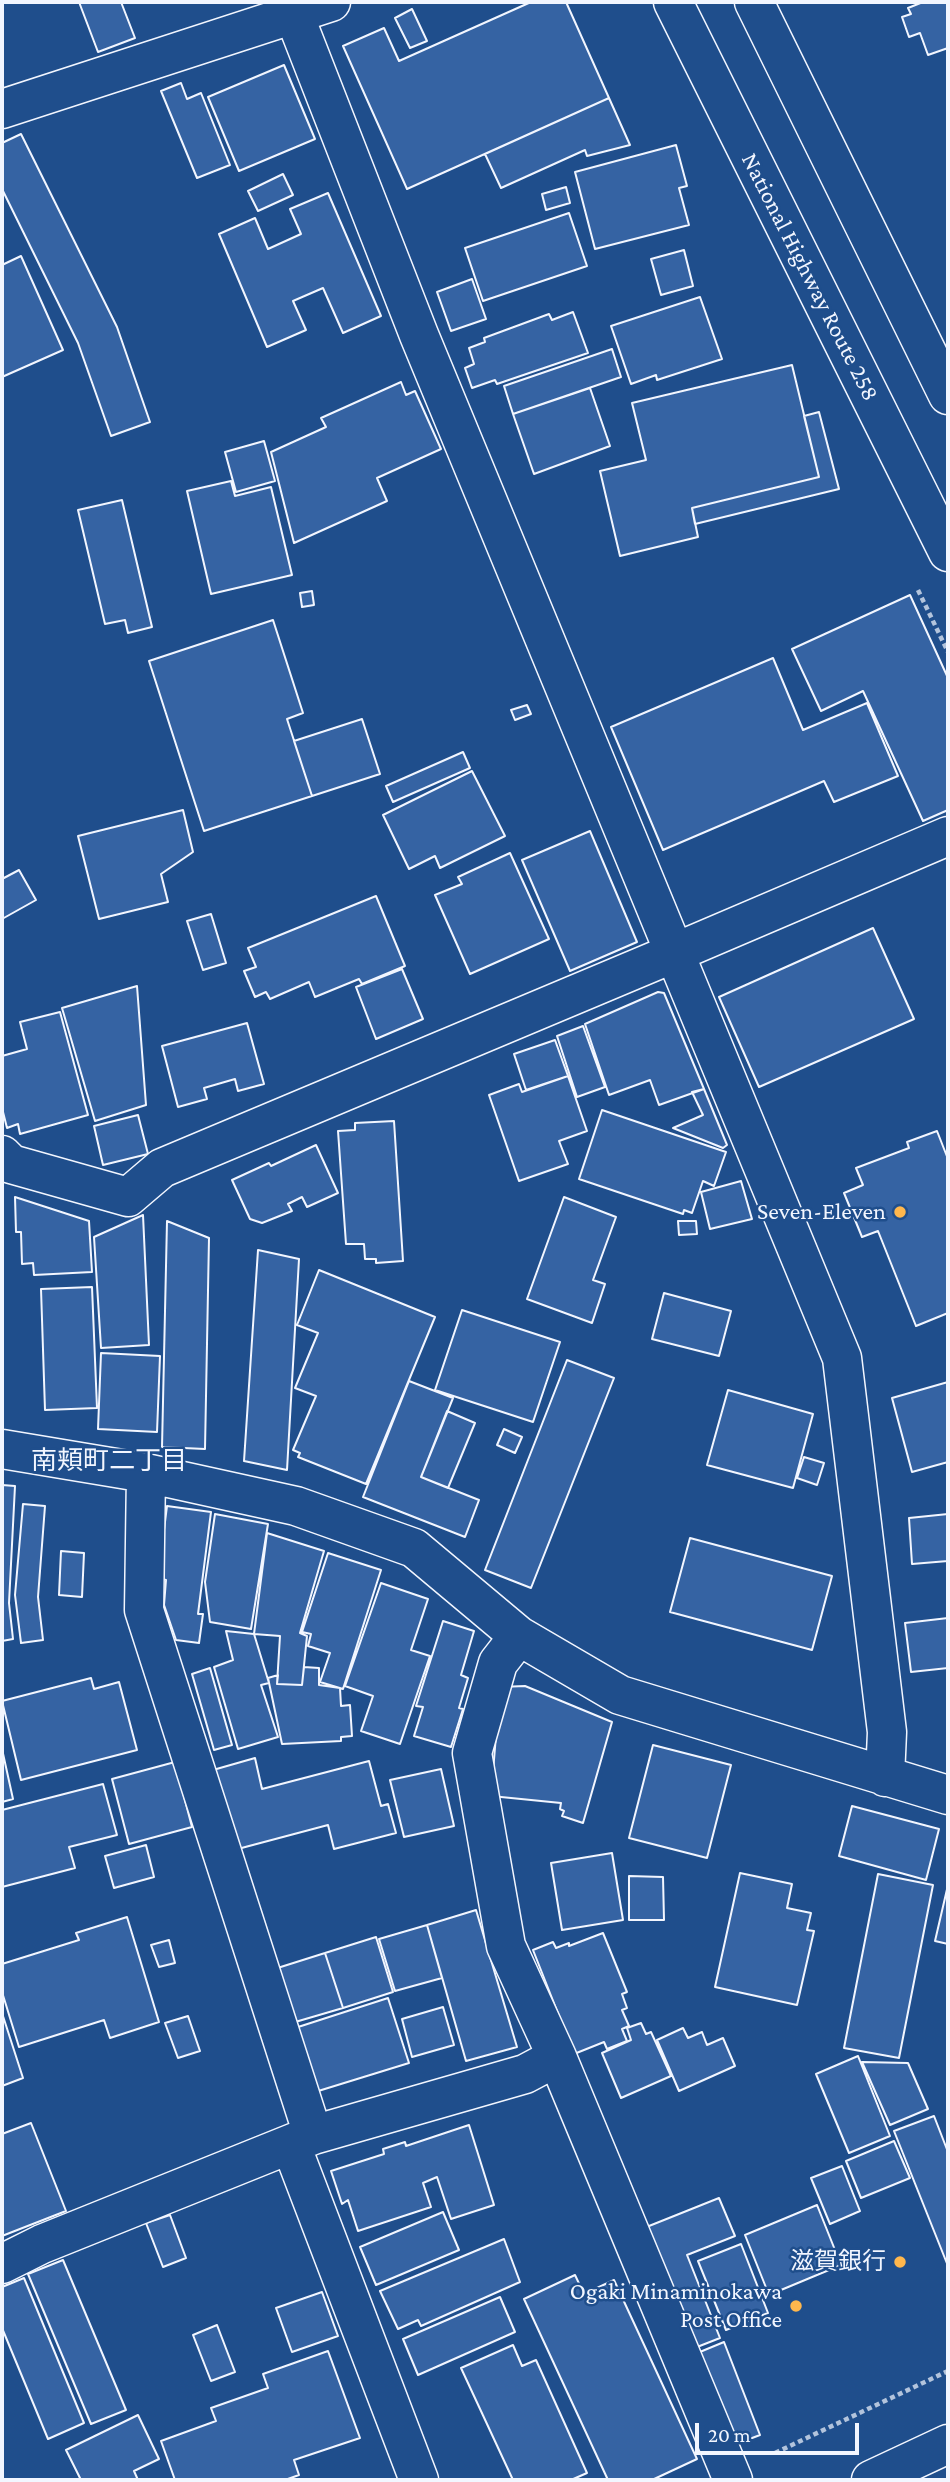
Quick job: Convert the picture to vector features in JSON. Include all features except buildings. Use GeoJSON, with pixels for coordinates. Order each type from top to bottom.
{"type":"FeatureCollection","features":[{"type":"Feature","properties":{"kind":"main road"},"geometry":{"type":"LineString","coordinates":[[2,108],[292,8],[331,2]]}},
{"type":"Feature","properties":{"kind":"main road","name":"National Highway Route 258"},"geometry":{"type":"LineString","coordinates":[[673,2],[948,552]]}},
{"type":"Feature","properties":{"kind":"main road"},"geometry":{"type":"LineString","coordinates":[[754,2],[948,395]]}},
{"type":"Feature","properties":{"kind":"main road"},"geometry":{"type":"LineString","coordinates":[[292,8],[419,335],[842,1358],[887,1732],[885,1777]]}},
{"type":"Feature","properties":{"kind":"main road"},"geometry":{"type":"LineString","coordinates":[[2,1155],[11,1164],[128,1197],[162,1168],[948,836]]}},
{"type":"Feature","properties":{"kind":"main road"},"geometry":{"type":"LineString","coordinates":[[2,1449],[146,1473],[296,1506],[414,1548],[519,1636],[620,1695],[948,1795]]}},
{"type":"Feature","properties":{"kind":"main road"},"geometry":{"type":"LineString","coordinates":[[146,1473],[144,1610],[302,2140],[419,2480]]}},
{"type":"Feature","properties":{"kind":"main road"},"geometry":{"type":"LineString","coordinates":[[519,1636],[498,1663],[471,1753],[506,1946],[557,2057],[732,2477]]}},
{"type":"Feature","properties":{"kind":"main road"},"geometry":{"type":"LineString","coordinates":[[2,2264],[42,2244],[302,2140],[525,2074],[557,2057]]}},
{"type":"Feature","properties":{"kind":"main road"},"geometry":{"type":"LineString","coordinates":[[871,2480],[948,2444]]}},
{"type":"Feature","properties":{"kind":"path"},"geometry":{"type":"LineString","coordinates":[[732,2477],[948,2371]]}},
{"type":"Feature","properties":{"kind":"place","name":"Seven-Eleven"},"geometry":{"type":"Point","coordinates":[900,1212]}},
{"type":"Feature","properties":{"kind":"place","name":"滋賀銀行"},"geometry":{"type":"Point","coordinates":[900,2262]}},
{"type":"Feature","properties":{"kind":"place","name":"Ogaki Minaminokawa Post Office"},"geometry":{"type":"Point","coordinates":[796,2306]}},
{"type":"Feature","properties":{"kind":"district","name":"南頬町二丁目"},"geometry":{"type":"Point","coordinates":[109,1461]}}]}
